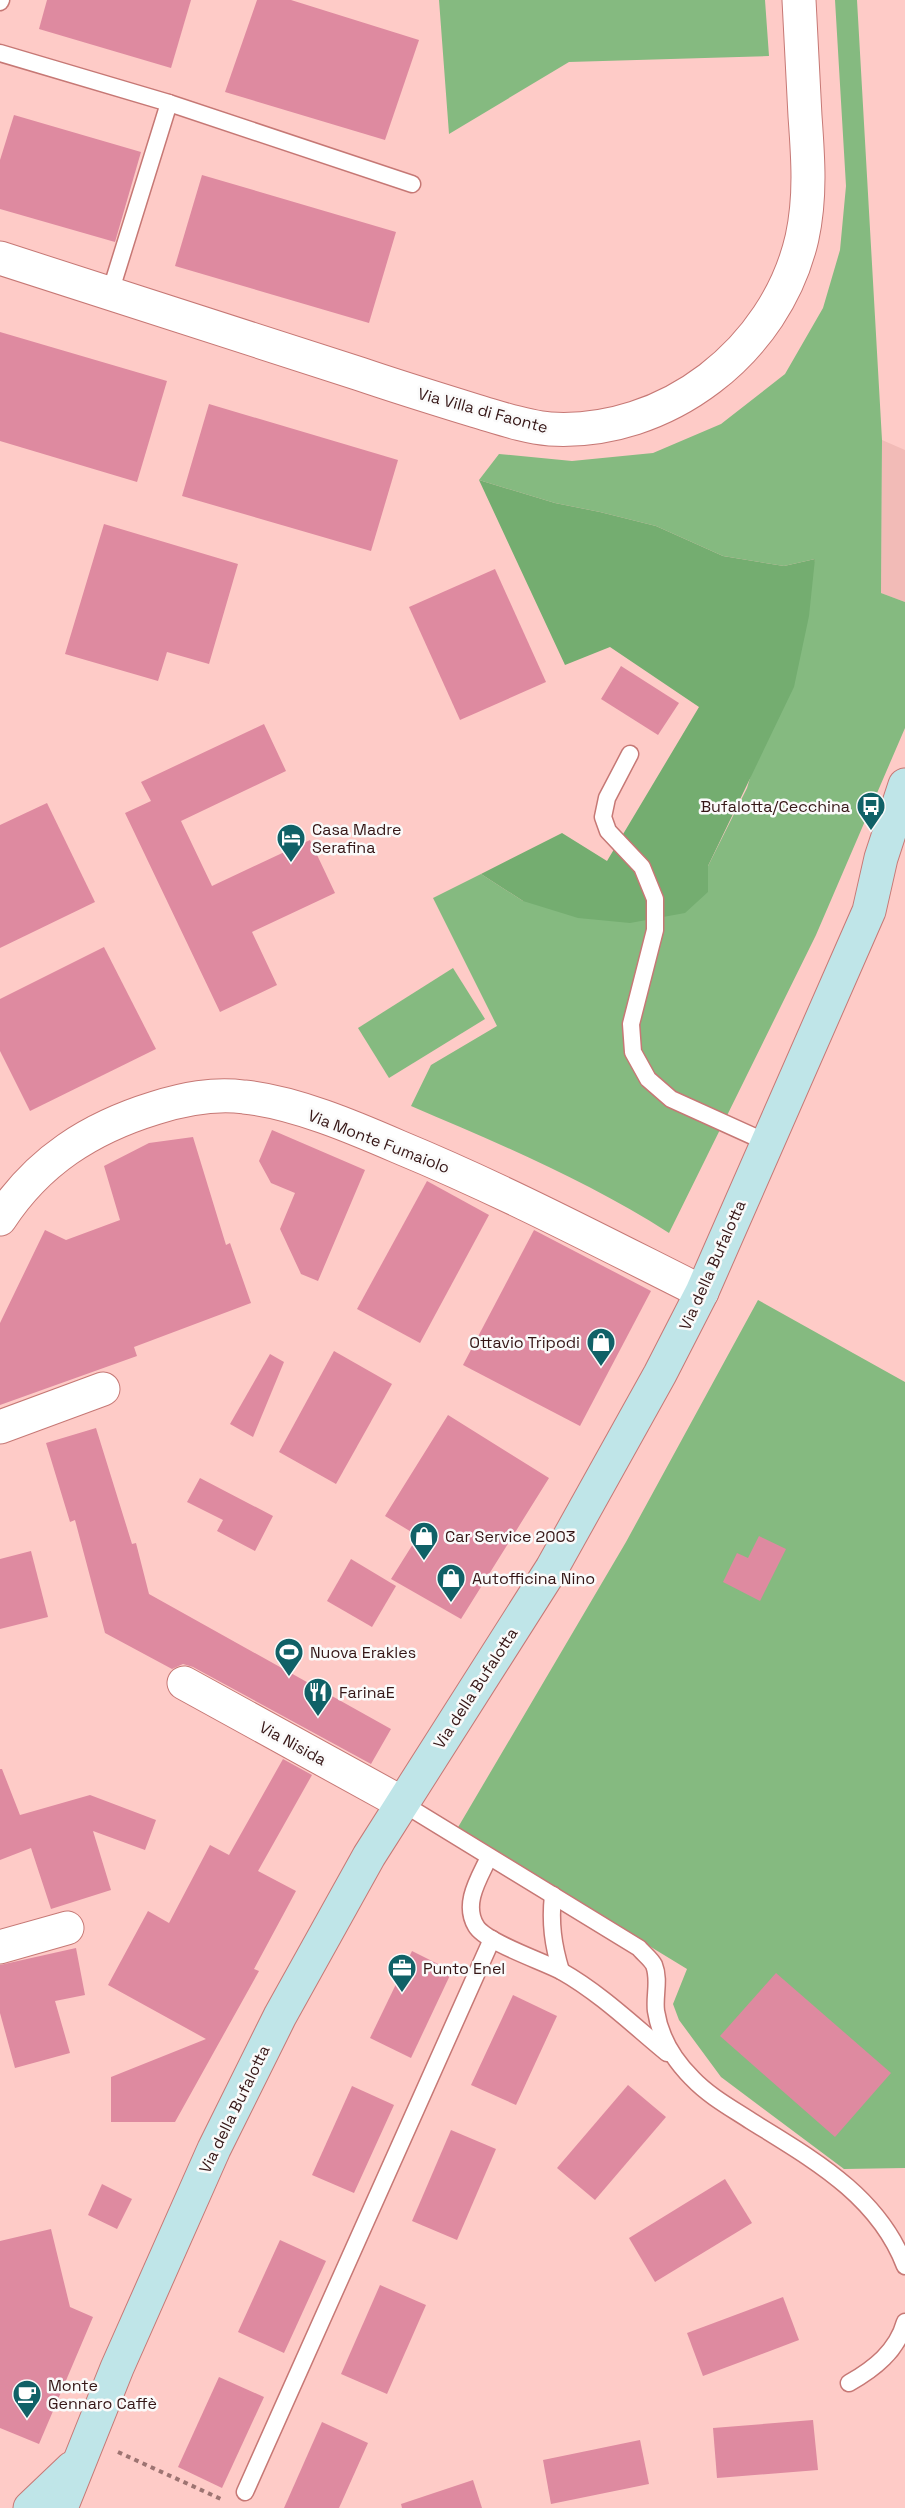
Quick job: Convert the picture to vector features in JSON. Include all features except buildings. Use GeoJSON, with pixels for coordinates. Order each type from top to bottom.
{"type":"FeatureCollection","features":[{"type":"Feature","properties":{"kind":"street","name":"Via Villa di Faonte"},"geometry":{"type":"LineString","coordinates":[[0,258],[411,391],[518,423],[547,429],[577,429],[602,426],[656,411],[707,382],[744,349],[774,307],[795,260],[802,238],[809,188],[799,0]]}},
{"type":"Feature","properties":{"kind":"street","name":"Via della Bufalotta"},"geometry":{"type":"LineString","coordinates":[[61,2508],[117,2368],[214,2149],[291,1995],[357,1875],[552,1568],[616,1457],[702,1293],[766,1142],[869,911],[880,858],[905,785]]}},
{"type":"Feature","properties":{"kind":"street","name":"Via della Bufalotta"},"geometry":{"type":"LineString","coordinates":[[869,911],[887,887],[905,856]]}},
{"type":"Feature","properties":{"kind":"street","name":"Via Monte Fumaiolo"},"geometry":{"type":"LineString","coordinates":[[0,1219],[37,1173],[57,1155],[88,1134],[127,1117],[190,1099],[221,1096],[244,1097],[264,1100],[322,1117],[429,1159],[518,1199],[702,1293]]}},
{"type":"Feature","properties":{"kind":"street"},"geometry":{"type":"LineString","coordinates":[[0,1427],[103,1389]]}},
{"type":"Feature","properties":{"kind":"street","name":"Via Nisida"},"geometry":{"type":"LineString","coordinates":[[184,1683],[402,1803]]}},
{"type":"Feature","properties":{"kind":"street"},"geometry":{"type":"LineString","coordinates":[[0,1947],[67,1928]]}},
{"type":"Feature","properties":{"kind":"street"},"geometry":{"type":"LineString","coordinates":[[30,2508],[83,2450]]}},
{"type":"Feature","properties":{"kind":"lane"},"geometry":{"type":"LineString","coordinates":[[0,53],[169,103],[412,184]]}},
{"type":"Feature","properties":{"kind":"lane"},"geometry":{"type":"LineString","coordinates":[[110,293],[169,103]]}},
{"type":"Feature","properties":{"kind":"lane"},"geometry":{"type":"LineString","coordinates":[[630,754],[607,798],[603,817],[608,831],[642,867],[655,899],[655,930],[631,1024],[633,1052],[648,1079],[671,1099],[766,1142]]}},
{"type":"Feature","properties":{"kind":"lane"},"geometry":{"type":"LineString","coordinates":[[402,1803],[639,1948],[653,1965],[657,1984],[656,2009],[661,2035],[676,2060],[693,2080],[720,2102],[806,2155],[849,2186],[878,2217],[898,2247],[905,2266]]}},
{"type":"Feature","properties":{"kind":"lane"},"geometry":{"type":"LineString","coordinates":[[489,1857],[472,1891],[471,1909],[476,1927],[492,1939],[561,1971],[596,1994],[676,2060]]}},
{"type":"Feature","properties":{"kind":"lane"},"geometry":{"type":"LineString","coordinates":[[553,1895],[550,1918],[553,1944],[561,1971]]}},
{"type":"Feature","properties":{"kind":"lane"},"geometry":{"type":"LineString","coordinates":[[245,2492],[492,1939]]}},
{"type":"Feature","properties":{"kind":"lane"},"geometry":{"type":"LineString","coordinates":[[849,2383],[866,2374],[885,2358],[902,2335],[905,2322]]}},
{"type":"Feature","properties":{"kind":"path"},"geometry":{"type":"LineString","coordinates":[[83,2450],[229,2503]]}},
{"type":"Feature","properties":{"kind":"shaded area"},"geometry":{"type":"Polygon","coordinates":[[[882,440],[905,450],[905,602],[881,593],[882,440]]]}},
{"type":"Feature","properties":{"kind":"green space"},"geometry":{"type":"Polygon","coordinates":[[[439,0],[765,0],[769,56],[569,62],[449,134],[439,0]]]}},
{"type":"Feature","properties":{"kind":"green space"},"geometry":{"type":"Polygon","coordinates":[[[835,0],[857,0],[882,440],[881,593],[905,602],[905,728],[816,935],[669,1233],[575,1180],[411,1106],[431,1065],[497,1026],[433,898],[481,874],[523,901],[708,892],[708,866],[747,788],[815,559],[784,566],[723,556],[656,526],[555,503],[479,480],[499,454],[572,461],[653,453],[721,424],[785,374],[823,308],[840,250],[846,186],[835,0]]]}},
{"type":"Feature","properties":{"kind":"green space"},"geometry":{"type":"Polygon","coordinates":[[[479,480],[555,503],[656,526],[723,556],[784,566],[815,559],[809,616],[794,687],[708,866],[708,892],[685,913],[630,923],[578,918],[523,901],[481,874],[562,833],[607,861],[699,707],[610,647],[565,665],[479,480]]]}},
{"type":"Feature","properties":{"kind":"green space"},"geometry":{"type":"Polygon","coordinates":[[[453,968],[485,1019],[389,1078],[358,1028],[453,968]]]}},
{"type":"Feature","properties":{"kind":"green space"},"geometry":{"type":"Polygon","coordinates":[[[758,1300],[905,1382],[905,2168],[844,2169],[721,2077],[679,2020],[673,2004],[687,1969],[457,1829],[626,1542],[758,1300]]]}},
{"type":"Feature","properties":{"kind":"place","name":"Bufalotta/Cecchina"},"geometry":{"type":"Point","coordinates":[871,832]}},
{"type":"Feature","properties":{"kind":"place","name":"Casa Madre Serafina"},"geometry":{"type":"Point","coordinates":[291,864]}},
{"type":"Feature","properties":{"kind":"place","name":"Ottavio Tripodi"},"geometry":{"type":"Point","coordinates":[601,1368]}},
{"type":"Feature","properties":{"kind":"place","name":"Car Service 2003"},"geometry":{"type":"Point","coordinates":[424,1562]}},
{"type":"Feature","properties":{"kind":"place","name":"Autofficina Nino"},"geometry":{"type":"Point","coordinates":[451,1604]}},
{"type":"Feature","properties":{"kind":"place","name":"Nuova Erakles"},"geometry":{"type":"Point","coordinates":[289,1678]}},
{"type":"Feature","properties":{"kind":"place","name":"FarinaE"},"geometry":{"type":"Point","coordinates":[318,1718]}},
{"type":"Feature","properties":{"kind":"place","name":"Punto Enel"},"geometry":{"type":"Point","coordinates":[402,1994]}},
{"type":"Feature","properties":{"kind":"place","name":"Monte Gennaro Caffè"},"geometry":{"type":"Point","coordinates":[27,2420]}}]}
